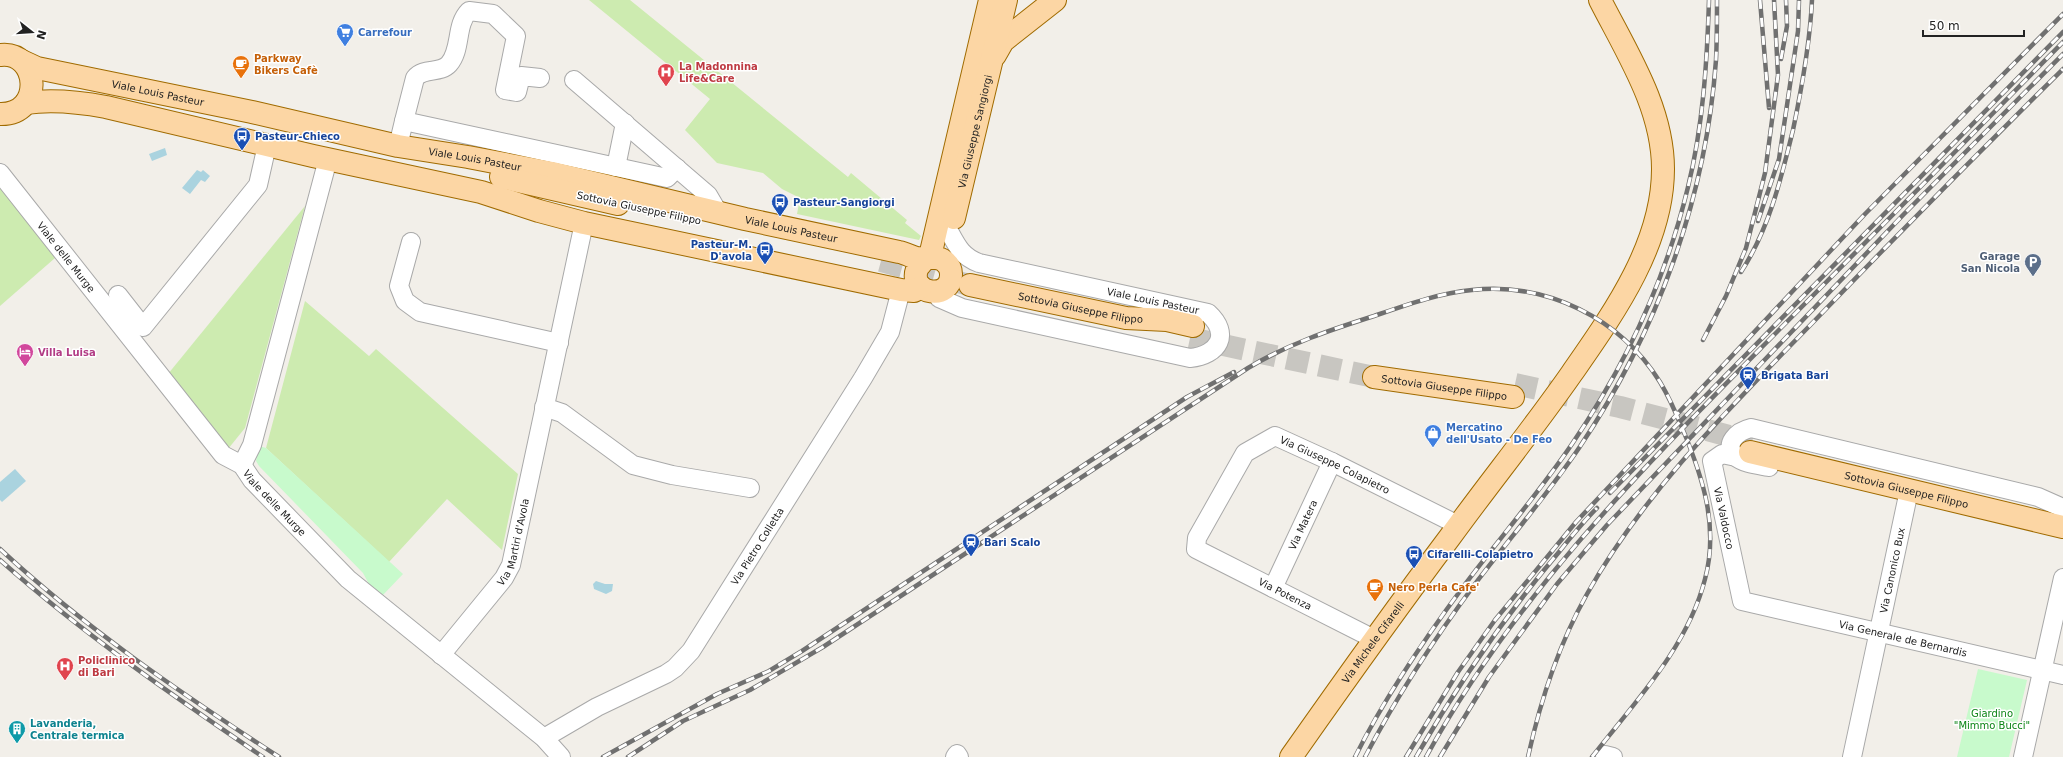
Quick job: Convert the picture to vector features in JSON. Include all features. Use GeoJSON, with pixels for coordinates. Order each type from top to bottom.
{"type":"FeatureCollection","features":[{"type":"Feature","properties":{"kind":"main road"},"geometry":{"type":"LineString","coordinates":[[991,63],[1003,41],[1034,15],[1055,0]]}},
{"type":"Feature","properties":{"kind":"main road","name":"Via Michele Cifarelli"},"geometry":{"type":"LineString","coordinates":[[1291,757],[1374,639],[1458,525],[1530,432],[1592,344],[1634,274],[1654,223],[1660,199],[1663,170],[1662,147],[1657,123],[1644,86],[1600,0]]}},
{"type":"Feature","properties":{"kind":"main road"},"geometry":{"type":"LineString","coordinates":[[1000,1],[1018,12],[1034,15]]}},
{"type":"Feature","properties":{"kind":"main road","name":"Via Giuseppe Sangiorgi"},"geometry":{"type":"LineString","coordinates":[[940,262],[950,233],[991,63],[1000,1]]}},
{"type":"Feature","properties":{"kind":"main road","name":"Via Giuseppe Sangiorgi"},"geometry":{"type":"LineString","coordinates":[[940,262],[932,246],[1000,1]]}},
{"type":"Feature","properties":{"kind":"main road","name":"Viale Louis Pasteur"},"geometry":{"type":"LineString","coordinates":[[0,55],[13,56],[37,68],[252,112],[398,146],[468,157],[552,173],[899,252],[940,262],[966,274],[1129,307],[1167,320]]}},
{"type":"Feature","properties":{"kind":"main road"},"geometry":{"type":"LineString","coordinates":[[0,114],[16,111],[26,103],[32,88],[32,78],[22,61]]}},
{"type":"Feature","properties":{"kind":"main road","name":"Viale Louis Pasteur"},"geometry":{"type":"LineString","coordinates":[[26,103],[44,100],[80,102],[328,159],[481,192],[539,211],[584,223],[919,290]]}},
{"type":"Feature","properties":{"kind":"main road","name":"Sottovia Giuseppe Filippo"},"geometry":{"type":"LineString","coordinates":[[398,146],[472,170],[880,267],[554,202],[481,192]]}},
{"type":"Feature","properties":{"kind":"main road"},"geometry":{"type":"LineString","coordinates":[[940,262],[951,271],[950,282],[942,291],[919,290],[916,272],[919,266],[940,262]]}},
{"type":"Feature","properties":{"kind":"main road","name":"Sottovia Giuseppe Filippo"},"geometry":{"type":"LineString","coordinates":[[968,290],[1126,318],[1167,320],[1192,332],[1124,329],[968,290]]}},
{"type":"Feature","properties":{"kind":"main road","name":"Sottovia Giuseppe Filippo"},"geometry":{"type":"LineString","coordinates":[[1375,371],[1514,391]]}},
{"type":"Feature","properties":{"kind":"main road","name":"Sottovia Giuseppe Filippo"},"geometry":{"type":"LineString","coordinates":[[1746,450],[2036,510],[2063,514]]}},
{"type":"Feature","properties":{"kind":"main road","name":"Sottovia Giuseppe Filippo"},"geometry":{"type":"LineString","coordinates":[[1746,450],[2063,526]]}},
{"type":"Feature","properties":{"kind":"street"},"geometry":{"type":"LineString","coordinates":[[398,146],[415,78],[421,73],[439,70],[447,66],[453,58],[462,18],[469,11],[494,14],[516,36],[505,90],[518,92],[521,76],[540,78]]}},
{"type":"Feature","properties":{"kind":"street"},"geometry":{"type":"LineString","coordinates":[[574,80],[708,195],[718,212]]}},
{"type":"Feature","properties":{"kind":"street"},"geometry":{"type":"LineString","coordinates":[[404,121],[667,178],[677,168]]}},
{"type":"Feature","properties":{"kind":"street"},"geometry":{"type":"LineString","coordinates":[[616,167],[625,123]]}},
{"type":"Feature","properties":{"kind":"street"},"geometry":{"type":"LineString","coordinates":[[118,294],[147,332],[258,185],[267,145]]}},
{"type":"Feature","properties":{"kind":"street"},"geometry":{"type":"LineString","coordinates":[[242,465],[252,445],[328,159]]}},
{"type":"Feature","properties":{"kind":"street","name":"Viale delle Murge"},"geometry":{"type":"LineString","coordinates":[[0,174],[223,455],[242,465],[252,480],[348,579],[553,748]]}},
{"type":"Feature","properties":{"kind":"street","name":"Via Martiri d'Avola"},"geometry":{"type":"LineString","coordinates":[[441,656],[504,578],[511,565],[584,223]]}},
{"type":"Feature","properties":{"kind":"street","name":"Viale Louis Pasteur"},"geometry":{"type":"LineString","coordinates":[[919,290],[962,308],[1190,358],[1202,356],[1213,351],[1220,340],[1220,329],[1216,321],[1208,313],[979,263],[967,258],[958,248],[950,233]]}},
{"type":"Feature","properties":{"kind":"street"},"geometry":{"type":"LineString","coordinates":[[411,242],[399,286],[405,301],[420,312],[559,343]]}},
{"type":"Feature","properties":{"kind":"street","name":"Via Pietro Colletta"},"geometry":{"type":"LineString","coordinates":[[553,748],[598,707],[670,671],[691,651],[890,332],[919,290]]}},
{"type":"Feature","properties":{"kind":"street"},"geometry":{"type":"LineString","coordinates":[[544,407],[562,413],[633,465],[672,475],[750,488]]}},
{"type":"Feature","properties":{"kind":"street"},"geometry":{"type":"LineString","coordinates":[[2063,508],[2038,497],[1751,428],[1741,430],[1735,434],[1732,442],[1732,450],[1746,450],[1745,462],[2063,536]]}},
{"type":"Feature","properties":{"kind":"street","name":"Via Giuseppe Colapietro"},"geometry":{"type":"LineString","coordinates":[[1196,549],[1197,538],[1245,453],[1275,436],[1332,462],[1458,525]]}},
{"type":"Feature","properties":{"kind":"street","name":"Via Valdocco"},"geometry":{"type":"LineString","coordinates":[[1742,601],[1712,460],[1722,454],[1746,450]]}},
{"type":"Feature","properties":{"kind":"street","name":"Via Matera"},"geometry":{"type":"LineString","coordinates":[[1273,588],[1332,462]]}},
{"type":"Feature","properties":{"kind":"street","name":"Via Canonico Bux"},"geometry":{"type":"LineString","coordinates":[[1852,757],[1907,500]]}},
{"type":"Feature","properties":{"kind":"street","name":"Via Potenza"},"geometry":{"type":"LineString","coordinates":[[1196,549],[1374,639]]}},
{"type":"Feature","properties":{"kind":"street"},"geometry":{"type":"LineString","coordinates":[[2023,757],[2063,578]]}},
{"type":"Feature","properties":{"kind":"street","name":"Via Generale de Bernardis"},"geometry":{"type":"LineString","coordinates":[[1742,601],[2063,674]]}},
{"type":"Feature","properties":{"kind":"street"},"geometry":{"type":"LineString","coordinates":[[955,757],[957,754],[959,757]]}},
{"type":"Feature","properties":{"kind":"green space"},"geometry":{"type":"Polygon","coordinates":[[[589,0],[630,0],[848,177],[851,173],[907,220],[905,223],[921,236],[919,240],[797,214],[800,198],[782,189],[763,173],[717,163],[685,130],[710,99],[589,0]]]}},
{"type":"Feature","properties":{"kind":"green space"},"geometry":{"type":"Polygon","coordinates":[[[0,182],[55,258],[0,306],[0,182]]]}},
{"type":"Feature","properties":{"kind":"green space"},"geometry":{"type":"Polygon","coordinates":[[[305,206],[245,428],[228,449],[168,374],[305,206]]]}},
{"type":"Feature","properties":{"kind":"green space"},"geometry":{"type":"Polygon","coordinates":[[[305,301],[369,356],[376,349],[518,474],[502,550],[447,499],[389,562],[266,448],[305,301]]]}},
{"type":"Feature","properties":{"kind":"green space"},"geometry":{"type":"Polygon","coordinates":[[[259,446],[266,448],[403,574],[381,597],[370,586],[363,573],[259,466],[256,461],[259,446]]]}},
{"type":"Feature","properties":{"kind":"green space","name":"Giardino \"Mimmo Bucci\""},"geometry":{"type":"Polygon","coordinates":[[[1978,669],[2027,680],[2009,757],[1957,757],[1978,669]]]}},
{"type":"Feature","properties":{"kind":"water"},"geometry":{"type":"Polygon","coordinates":[[[165,148],[167,155],[152,161],[149,154],[165,148]]]}},
{"type":"Feature","properties":{"kind":"water"},"geometry":{"type":"Polygon","coordinates":[[[197,170],[201,172],[203,170],[210,176],[205,182],[201,180],[190,194],[182,188],[197,170]]]}},
{"type":"Feature","properties":{"kind":"water"},"geometry":{"type":"Polygon","coordinates":[[[15,469],[26,481],[2,502],[0,500],[0,482],[15,469]]]}},
{"type":"Feature","properties":{"kind":"water"},"geometry":{"type":"Polygon","coordinates":[[[596,581],[605,584],[613,584],[612,591],[606,594],[594,589],[593,584],[596,581]]]}},
{"type":"Feature","properties":{"kind":"tunnel"},"geometry":{"type":"LineString","coordinates":[[881,261],[969,285]]}},
{"type":"Feature","properties":{"kind":"tunnel"},"geometry":{"type":"LineString","coordinates":[[1190,338],[1374,377]]}},
{"type":"Feature","properties":{"kind":"tunnel"},"geometry":{"type":"LineString","coordinates":[[1515,384],[1620,407],[1752,442]]}},
{"type":"Feature","properties":{"kind":"railway"},"geometry":{"type":"LineString","coordinates":[[1355,757],[1392,691],[1433,628],[1463,587],[1546,481],[1572,444],[1609,384],[1642,321],[1668,255],[1679,221],[1693,164],[1701,118],[1709,0]]}},
{"type":"Feature","properties":{"kind":"railway"},"geometry":{"type":"LineString","coordinates":[[1365,757],[1403,690],[1445,626],[1475,584],[1541,500],[1579,448],[1607,404],[1632,358],[1654,311],[1673,263],[1689,213],[1701,163],[1710,112],[1716,60],[1717,0]]}},
{"type":"Feature","properties":{"kind":"railway"},"geometry":{"type":"LineString","coordinates":[[1760,0],[1769,108]]}},
{"type":"Feature","properties":{"kind":"railway"},"geometry":{"type":"LineString","coordinates":[[1703,340],[1726,296],[1746,248],[1765,173],[1778,75],[1774,0]]}},
{"type":"Feature","properties":{"kind":"railway"},"geometry":{"type":"LineString","coordinates":[[1781,59],[1787,26],[1786,0]]}},
{"type":"Feature","properties":{"kind":"railway"},"geometry":{"type":"LineString","coordinates":[[1758,221],[1779,159],[1798,31],[1799,0]]}},
{"type":"Feature","properties":{"kind":"railway"},"geometry":{"type":"LineString","coordinates":[[1741,272],[1751,256],[1767,221],[1784,167],[1802,82],[1812,0]]}},
{"type":"Feature","properties":{"kind":"railway"},"geometry":{"type":"LineString","coordinates":[[1406,757],[1458,672],[1495,620],[1576,522],[1865,214],[2063,14]]}},
{"type":"Feature","properties":{"kind":"railway"},"geometry":{"type":"LineString","coordinates":[[1610,493],[2063,32]]}},
{"type":"Feature","properties":{"kind":"railway"},"geometry":{"type":"LineString","coordinates":[[1426,757],[1460,699],[1498,644],[1538,591],[1625,489],[1718,392],[2063,42]]}},
{"type":"Feature","properties":{"kind":"railway"},"geometry":{"type":"LineString","coordinates":[[1440,757],[1489,677],[1557,584],[1607,525],[1904,214],[2063,54]]}},
{"type":"Feature","properties":{"kind":"railway"},"geometry":{"type":"LineString","coordinates":[[1528,757],[1538,715],[1545,694],[1559,653],[1577,613],[1611,555],[1637,517],[1696,446],[1759,378],[1972,159],[2063,69]]}},
{"type":"Feature","properties":{"kind":"railway"},"geometry":{"type":"LineString","coordinates":[[628,757],[683,721],[750,690],[823,647],[1263,359],[1325,332],[1423,300],[1472,290],[1500,289],[1527,292],[1554,299],[1579,309],[1603,323],[1644,359],[1660,382],[1675,411],[1697,466],[1707,503],[1710,541],[1709,560],[1697,604],[1686,628],[1658,673],[1592,757]]}},
{"type":"Feature","properties":{"kind":"railway"},"geometry":{"type":"LineString","coordinates":[[603,757],[717,694],[769,671],[802,651],[1187,397],[1234,372]]}},
{"type":"Feature","properties":{"kind":"railway"},"geometry":{"type":"LineString","coordinates":[[1416,757],[1448,703],[1501,626],[1539,576],[1597,508]]}},
{"type":"Feature","properties":{"kind":"railway"},"geometry":{"type":"LineString","coordinates":[[0,549],[32,578],[100,633],[206,709],[279,757]]}},
{"type":"Feature","properties":{"kind":"railway"},"geometry":{"type":"LineString","coordinates":[[0,560],[63,613],[128,663],[263,757]]}},
{"type":"Feature","properties":{"kind":"place","name":"Carrefour"},"geometry":{"type":"Point","coordinates":[345,47]}},
{"type":"Feature","properties":{"kind":"place","name":"Parkway Bikers Cafè"},"geometry":{"type":"Point","coordinates":[241,79]}},
{"type":"Feature","properties":{"kind":"place","name":"La Madonnina Life&Care"},"geometry":{"type":"Point","coordinates":[666,87]}},
{"type":"Feature","properties":{"kind":"place","name":"Pasteur-Chieco"},"geometry":{"type":"Point","coordinates":[242,151]}},
{"type":"Feature","properties":{"kind":"place","name":"Pasteur-Sangiorgi"},"geometry":{"type":"Point","coordinates":[780,217]}},
{"type":"Feature","properties":{"kind":"place","name":"Pasteur-M. D'avola"},"geometry":{"type":"Point","coordinates":[765,265]}},
{"type":"Feature","properties":{"kind":"place","name":"Garage San Nicola"},"geometry":{"type":"Point","coordinates":[2033,277]}},
{"type":"Feature","properties":{"kind":"place","name":"Villa Luisa"},"geometry":{"type":"Point","coordinates":[25,367]}},
{"type":"Feature","properties":{"kind":"place","name":"Brigata Bari"},"geometry":{"type":"Point","coordinates":[1748,390]}},
{"type":"Feature","properties":{"kind":"place","name":"Mercatino dell'Usato - De Feo"},"geometry":{"type":"Point","coordinates":[1433,448]}},
{"type":"Feature","properties":{"kind":"place","name":"Bari Scalo"},"geometry":{"type":"Point","coordinates":[971,557]}},
{"type":"Feature","properties":{"kind":"place","name":"Cifarelli-Colapietro"},"geometry":{"type":"Point","coordinates":[1414,569]}},
{"type":"Feature","properties":{"kind":"place","name":"Nero Perla Cafe'"},"geometry":{"type":"Point","coordinates":[1375,602]}},
{"type":"Feature","properties":{"kind":"place","name":"Policlinico di Bari"},"geometry":{"type":"Point","coordinates":[65,681]}},
{"type":"Feature","properties":{"kind":"place","name":"Lavanderia, Centrale termica"},"geometry":{"type":"Point","coordinates":[17,744]}}]}
